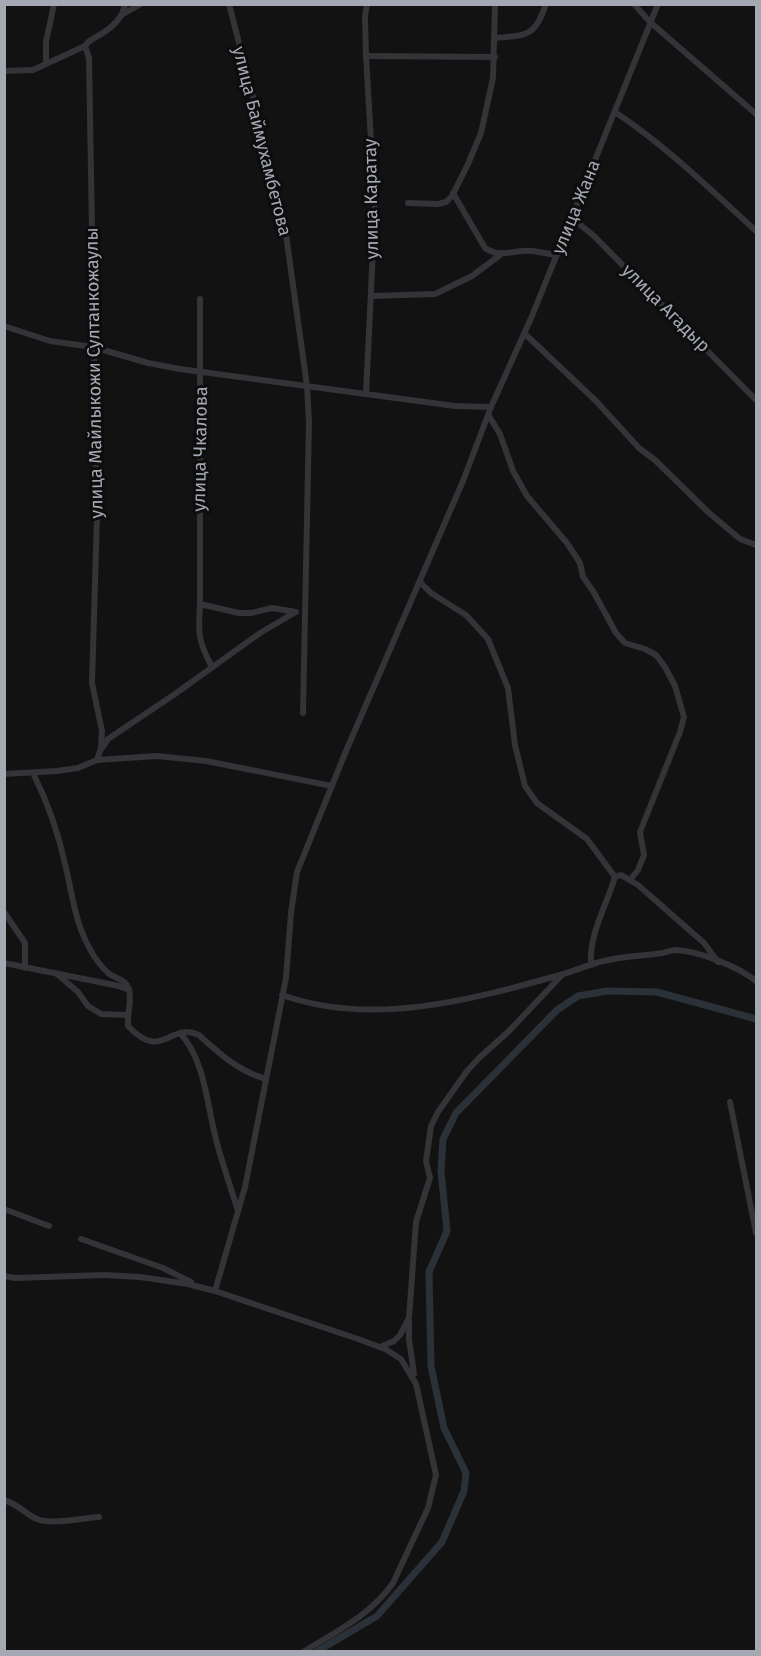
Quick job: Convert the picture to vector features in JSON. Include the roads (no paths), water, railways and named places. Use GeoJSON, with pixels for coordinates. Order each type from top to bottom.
{"type":"FeatureCollection","features":[{"type":"Feature","properties":{"kind":"street"},"geometry":{"type":"LineString","coordinates":[[46,63],[46,42],[54,4]]}},
{"type":"Feature","properties":{"kind":"street"},"geometry":{"type":"LineString","coordinates":[[122,15],[125,4]]}},
{"type":"Feature","properties":{"kind":"street"},"geometry":{"type":"LineString","coordinates":[[4,71],[33,70],[85,46],[122,15],[141,4]]}},
{"type":"Feature","properties":{"kind":"street","name":"улица Баймухамбетова"},"geometry":{"type":"LineString","coordinates":[[229,4],[283,213],[307,386],[309,422],[303,713]]}},
{"type":"Feature","properties":{"kind":"street","name":"улица Каратау"},"geometry":{"type":"LineString","coordinates":[[366,394],[375,208],[366,56],[367,4]]}},
{"type":"Feature","properties":{"kind":"street"},"geometry":{"type":"LineString","coordinates":[[408,203],[446,202],[453,193],[481,133],[493,78],[496,38],[495,4]]}},
{"type":"Feature","properties":{"kind":"street"},"geometry":{"type":"LineString","coordinates":[[496,38],[521,36],[532,32],[546,4]]}},
{"type":"Feature","properties":{"kind":"street"},"geometry":{"type":"LineString","coordinates":[[634,4],[650,22],[756,114]]}},
{"type":"Feature","properties":{"kind":"street","name":"улица Жана"},"geometry":{"type":"LineString","coordinates":[[215,1291],[245,1187],[282,995],[294,884],[302,857],[572,218],[658,4]]}},
{"type":"Feature","properties":{"kind":"street","name":"улица Майлыкожи Султанкожаулы"},"geometry":{"type":"LineString","coordinates":[[85,46],[89,58],[97,516],[92,683],[101,725],[101,748],[97,760]]}},
{"type":"Feature","properties":{"kind":"street"},"geometry":{"type":"LineString","coordinates":[[366,56],[495,57]]}},
{"type":"Feature","properties":{"kind":"street"},"geometry":{"type":"LineString","coordinates":[[615,112],[635,125],[756,231]]}},
{"type":"Feature","properties":{"kind":"street"},"geometry":{"type":"LineString","coordinates":[[453,193],[485,248],[500,255]]}},
{"type":"Feature","properties":{"kind":"street","name":"улица Агадыр"},"geometry":{"type":"LineString","coordinates":[[572,218],[594,236],[756,400]]}},
{"type":"Feature","properties":{"kind":"street"},"geometry":{"type":"LineString","coordinates":[[372,296],[435,294],[472,276],[500,255],[532,251],[556,255]]}},
{"type":"Feature","properties":{"kind":"street","name":"улица Чкалова"},"geometry":{"type":"LineString","coordinates":[[200,299],[198,634],[203,651],[212,667]]}},
{"type":"Feature","properties":{"kind":"street"},"geometry":{"type":"LineString","coordinates":[[4,326],[50,341],[93,347],[148,363],[366,394],[476,408],[491,407]]}},
{"type":"Feature","properties":{"kind":"street"},"geometry":{"type":"LineString","coordinates":[[524,333],[596,401],[639,448],[655,460],[708,512],[740,539],[756,545]]}},
{"type":"Feature","properties":{"kind":"street"},"geometry":{"type":"LineString","coordinates":[[489,416],[500,434],[513,471],[527,496],[567,543],[580,563],[588,585],[616,633],[625,643],[656,655],[675,686],[684,717],[640,832],[644,855],[638,870],[630,880]]}},
{"type":"Feature","properties":{"kind":"street"},"geometry":{"type":"LineString","coordinates":[[420,582],[431,593],[466,615],[488,639],[508,688],[514,745],[525,786],[537,802],[587,839],[615,877]]}},
{"type":"Feature","properties":{"kind":"street"},"geometry":{"type":"LineString","coordinates":[[199,602],[239,613],[251,614],[272,608],[296,612]]}},
{"type":"Feature","properties":{"kind":"street"},"geometry":{"type":"LineString","coordinates":[[101,748],[108,739],[260,633],[296,612],[305,610]]}},
{"type":"Feature","properties":{"kind":"street"},"geometry":{"type":"LineString","coordinates":[[4,774],[78,768],[97,760],[157,756],[206,761],[332,786]]}},
{"type":"Feature","properties":{"kind":"street"},"geometry":{"type":"LineString","coordinates":[[33,772],[50,811],[61,845],[80,928],[100,965],[110,974],[125,982],[129,990],[128,1026],[145,1040],[156,1043],[180,1033],[199,1035],[227,1061],[243,1071],[266,1079]]}},
{"type":"Feature","properties":{"kind":"street"},"geometry":{"type":"LineString","coordinates":[[591,965],[590,954],[594,930],[615,877],[621,875],[630,880],[704,943],[718,962]]}},
{"type":"Feature","properties":{"kind":"street"},"geometry":{"type":"LineString","coordinates":[[4,912],[26,943],[25,968]]}},
{"type":"Feature","properties":{"kind":"street"},"geometry":{"type":"LineString","coordinates":[[282,995],[301,1002],[348,1010],[388,1009],[455,1000],[562,975],[601,961],[673,950],[685,951],[718,962],[746,973],[756,981]]}},
{"type":"Feature","properties":{"kind":"street"},"geometry":{"type":"LineString","coordinates":[[4,963],[129,990]]}},
{"type":"Feature","properties":{"kind":"street"},"geometry":{"type":"LineString","coordinates":[[57,974],[78,992],[88,1006],[101,1014],[128,1016]]}},
{"type":"Feature","properties":{"kind":"street"},"geometry":{"type":"LineString","coordinates":[[303,1652],[369,1610],[386,1593],[393,1583],[428,1508],[436,1475],[414,1379],[409,1318],[416,1222],[430,1178],[426,1161],[431,1126],[438,1112],[467,1071],[562,975]]}},
{"type":"Feature","properties":{"kind":"street"},"geometry":{"type":"LineString","coordinates":[[180,1033],[190,1044],[197,1062],[217,1146],[238,1211]]}},
{"type":"Feature","properties":{"kind":"street"},"geometry":{"type":"LineString","coordinates":[[730,1102],[756,1233]]}},
{"type":"Feature","properties":{"kind":"street"},"geometry":{"type":"LineString","coordinates":[[4,1209],[49,1226]]}},
{"type":"Feature","properties":{"kind":"street"},"geometry":{"type":"LineString","coordinates":[[81,1239],[162,1268],[200,1287]]}},
{"type":"Feature","properties":{"kind":"street"},"geometry":{"type":"LineString","coordinates":[[4,1276],[15,1278],[105,1275],[140,1277],[200,1287],[380,1347],[401,1359],[414,1379]]}},
{"type":"Feature","properties":{"kind":"street"},"geometry":{"type":"LineString","coordinates":[[380,1347],[394,1341],[400,1335],[409,1318]]}},
{"type":"Feature","properties":{"kind":"street"},"geometry":{"type":"LineString","coordinates":[[4,1500],[15,1503],[33,1517],[46,1522],[99,1517]]}},
{"type":"Feature","properties":{"kind":"waterway"},"geometry":{"type":"LineString","coordinates":[[316,1652],[377,1616],[442,1542],[464,1491],[466,1473],[444,1428],[431,1366],[429,1272],[447,1231],[441,1171],[443,1139],[456,1113],[557,1010],[578,996],[607,991],[657,992],[756,1019]]}}]}
